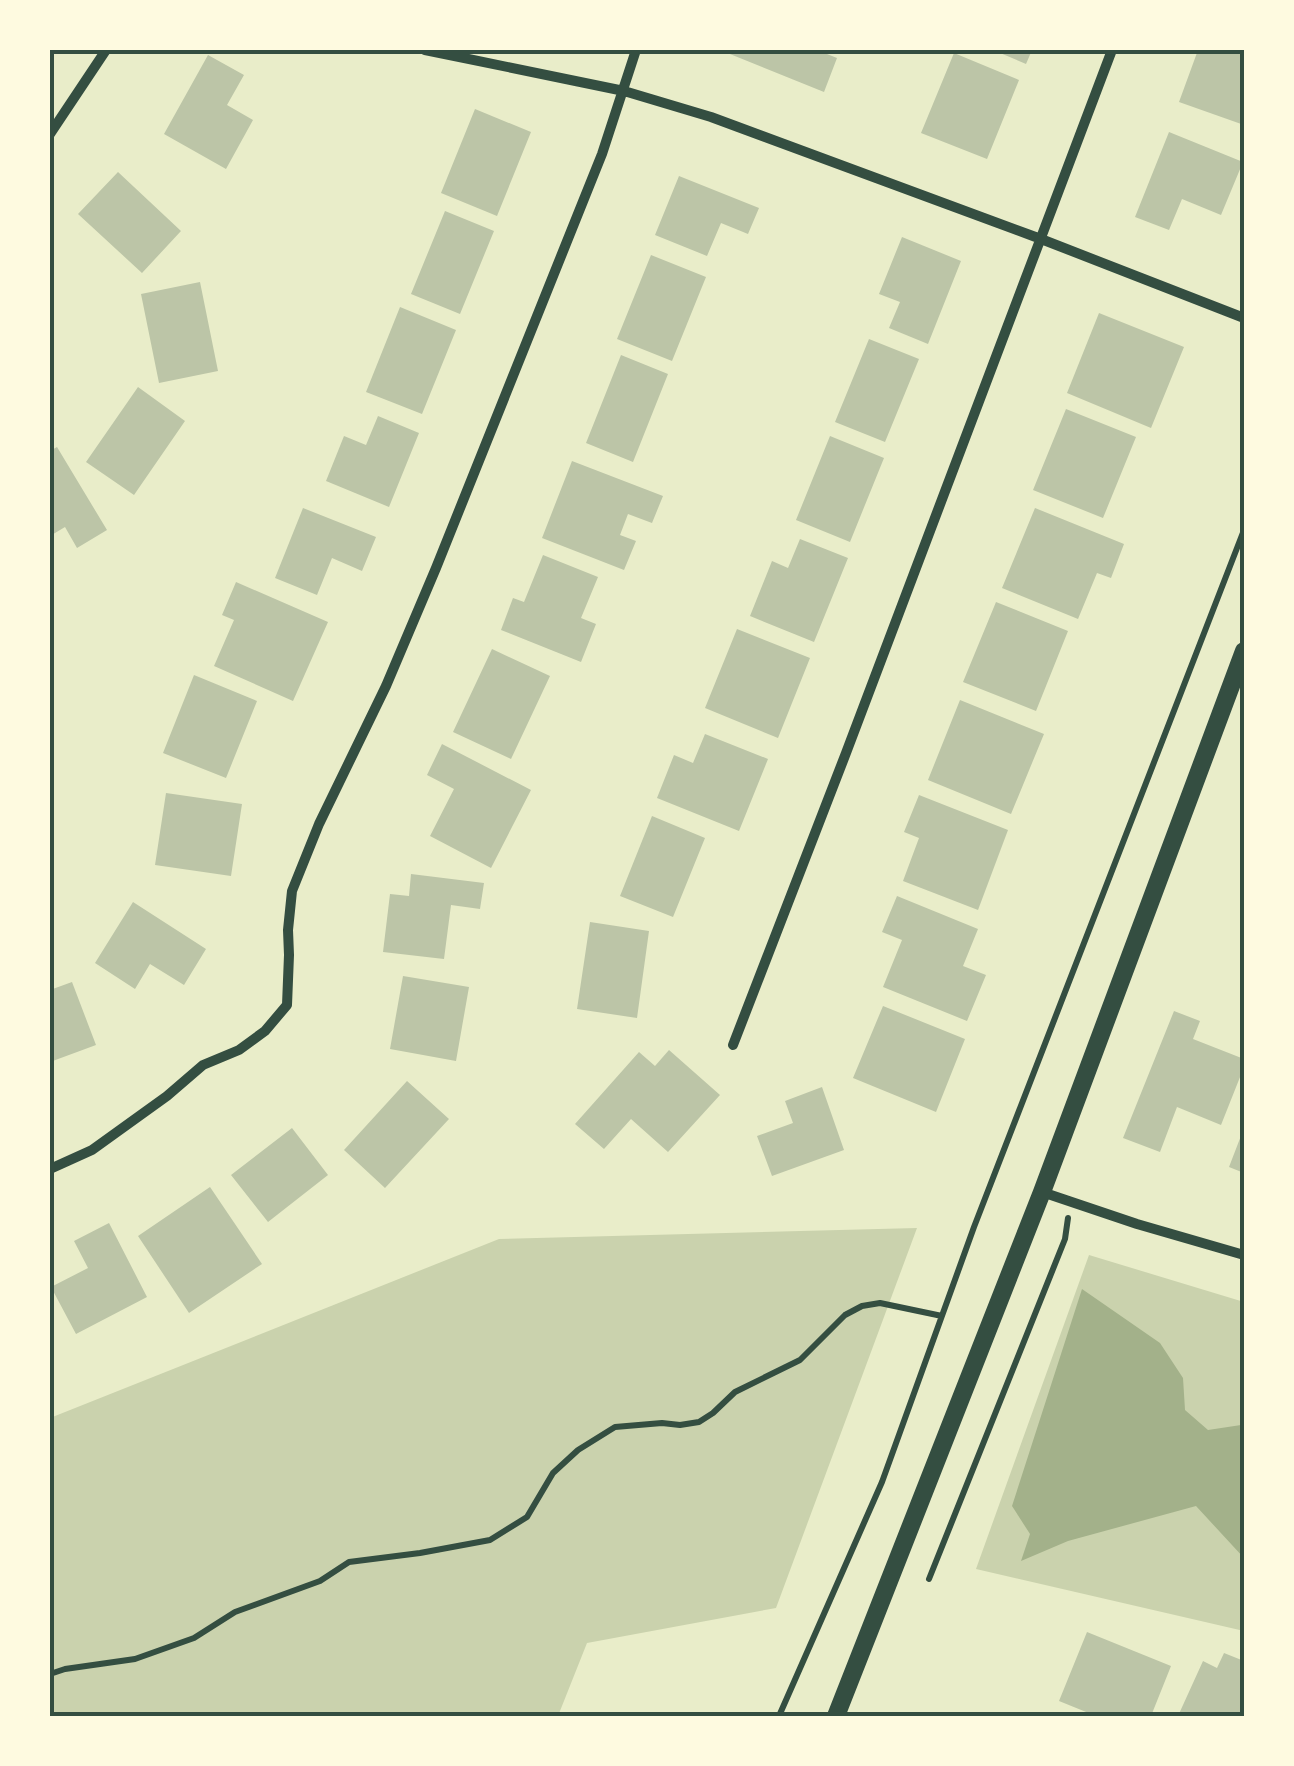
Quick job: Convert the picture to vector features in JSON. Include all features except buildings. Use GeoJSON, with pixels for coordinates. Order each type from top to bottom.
{"type":"FeatureCollection","features":[{"type":"Feature","properties":{"kind":"street"},"geometry":{"type":"LineString","coordinates":[[50,134],[106,50]]}},
{"type":"Feature","properties":{"kind":"street"},"geometry":{"type":"LineString","coordinates":[[425,50],[624,91],[711,117],[1244,318]]}},
{"type":"Feature","properties":{"kind":"street"},"geometry":{"type":"LineString","coordinates":[[50,1169],[92,1150],[204,1065],[239,1050],[288,1005],[292,892],[436,568],[602,154],[636,50]]}},
{"type":"Feature","properties":{"kind":"street"},"geometry":{"type":"LineString","coordinates":[[733,1045],[1112,50]]}},
{"type":"Feature","properties":{"kind":"street"},"geometry":{"type":"LineString","coordinates":[[836,1716],[1042,1192],[1244,651]]}},
{"type":"Feature","properties":{"kind":"street"},"geometry":{"type":"LineString","coordinates":[[1042,1192],[1244,1255]]}},
{"type":"Feature","properties":{"kind":"path"},"geometry":{"type":"LineString","coordinates":[[779,1716],[882,1482],[1244,530]]}},
{"type":"Feature","properties":{"kind":"path"},"geometry":{"type":"LineString","coordinates":[[929,1579],[1065,1239],[1070,1202]]}},
{"type":"Feature","properties":{"kind":"path"},"geometry":{"type":"LineString","coordinates":[[50,1674],[135,1659],[194,1638],[235,1612],[320,1581],[349,1562],[490,1540],[527,1517],[553,1473],[578,1450],[616,1427],[698,1422],[713,1414],[735,1392],[800,1360],[845,1315],[862,1306],[880,1303],[942,1316]]}},
{"type":"Feature","properties":{"kind":"shaded area"},"geometry":{"type":"Polygon","coordinates":[[[917,1228],[776,1608],[587,1643],[558,1716],[50,1716],[50,1418],[499,1239],[917,1228]]]}},
{"type":"Feature","properties":{"kind":"shaded area"},"geometry":{"type":"Polygon","coordinates":[[[1089,1255],[1244,1302],[1244,1631],[976,1569],[1089,1255]]]}},
{"type":"Feature","properties":{"kind":"shaded area"},"geometry":{"type":"Polygon","coordinates":[[[1082,1289],[1160,1343],[1183,1378],[1185,1410],[1208,1430],[1244,1422],[1244,1558],[1196,1506],[1068,1541],[1021,1561],[1030,1534],[1012,1506],[1082,1289]]]}}]}
